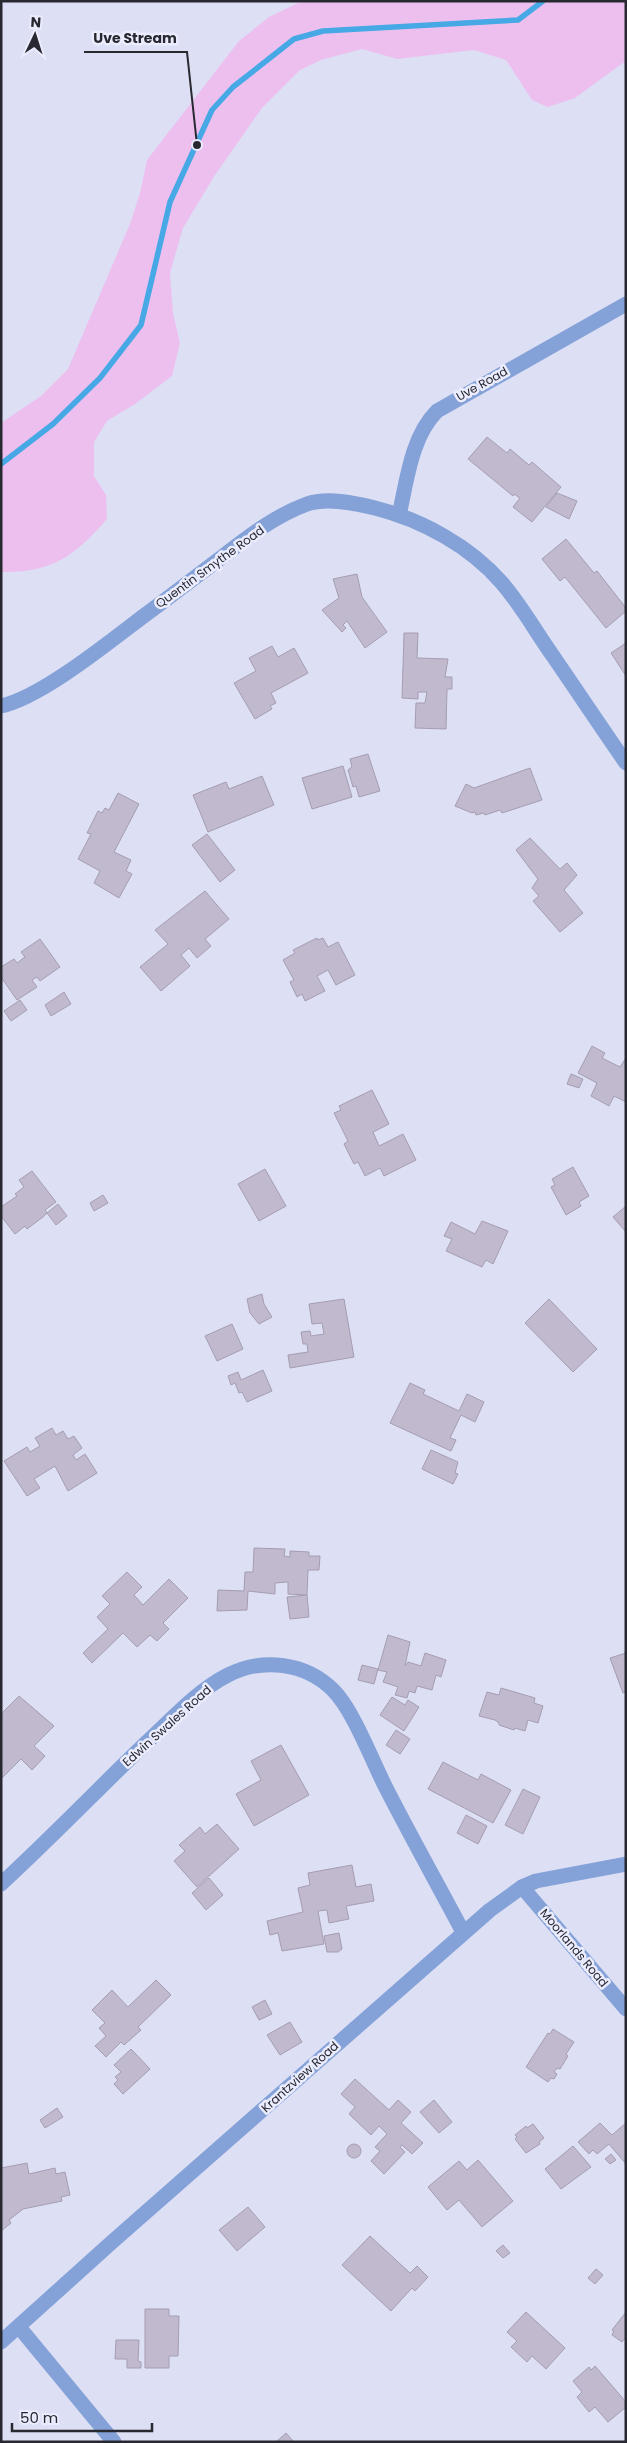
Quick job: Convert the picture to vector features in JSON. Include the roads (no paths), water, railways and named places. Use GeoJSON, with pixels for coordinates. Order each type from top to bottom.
{"type":"FeatureCollection","features":[{"type":"Feature","properties":{"kind":"street","name":"Uve Road"},"geometry":{"type":"LineString","coordinates":[[399,515],[416,446],[426,424],[437,411],[626,304]]}},
{"type":"Feature","properties":{"kind":"street","name":"Quentin Smythe Road"},"geometry":{"type":"LineString","coordinates":[[1,706],[10,704],[37,691],[104,646],[250,536],[291,511],[317,502],[336,502],[371,507],[399,515],[422,525],[459,546],[498,579],[626,762]]}},
{"type":"Feature","properties":{"kind":"street","name":"Edwin Swales Road"},"geometry":{"type":"LineString","coordinates":[[1,1884],[155,1735],[207,1688],[229,1674],[254,1667],[292,1666],[303,1669],[319,1678],[334,1690],[346,1707],[398,1812],[464,1932]]}},
{"type":"Feature","properties":{"kind":"street","name":"Krantzview Road"},"geometry":{"type":"LineString","coordinates":[[1,2342],[464,1932],[522,1887],[536,1881],[626,1864]]}},
{"type":"Feature","properties":{"kind":"street","name":"Moorlands Road"},"geometry":{"type":"LineString","coordinates":[[522,1887],[626,2009]]}},
{"type":"Feature","properties":{"kind":"street"},"geometry":{"type":"LineString","coordinates":[[19,2327],[114,2442]]}},
{"type":"Feature","properties":{"kind":"waterway"},"geometry":{"type":"LineString","coordinates":[[1,464],[53,424],[100,378],[141,325],[170,202],[212,110],[233,87],[294,39],[323,31],[518,20],[543,1]]}},
{"type":"Feature","properties":{"kind":"place","name":"Uve Stream"},"geometry":{"type":"Point","coordinates":[197,145]}}]}
